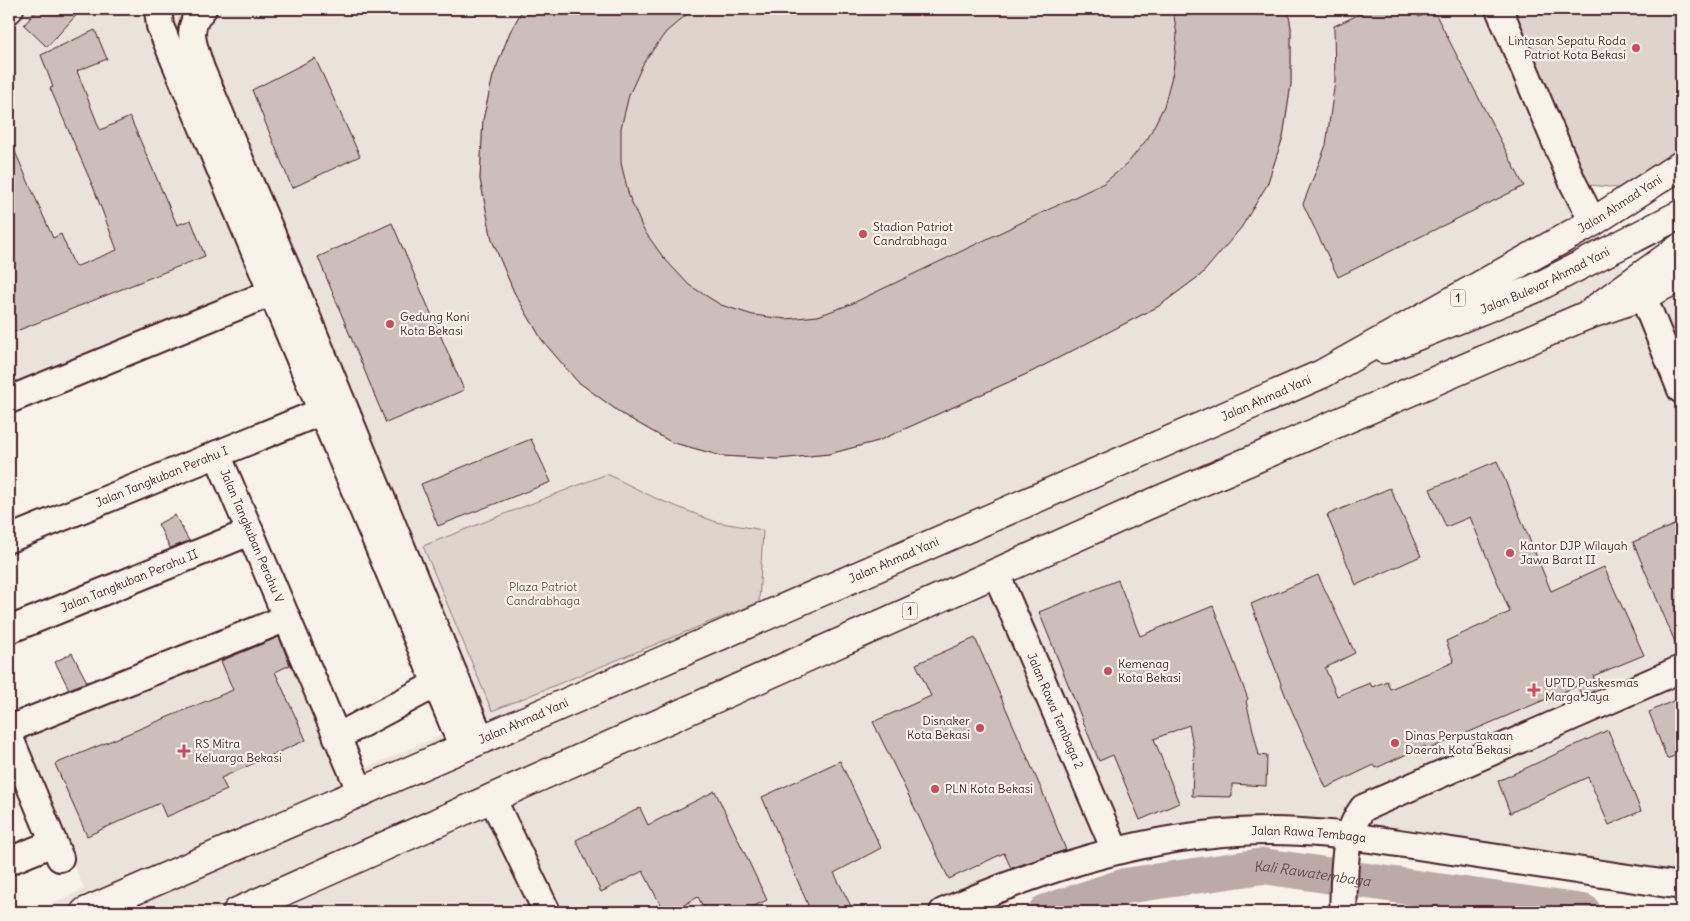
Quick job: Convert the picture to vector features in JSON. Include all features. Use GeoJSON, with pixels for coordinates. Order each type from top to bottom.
{"type":"FeatureCollection","features":[{"type":"Feature","properties":{"kind":"main road","name":"Jalan Ahmad Yani"},"geometry":{"type":"LineString","coordinates":[[85,912],[1322,374],[1593,222],[1681,165]]}},
{"type":"Feature","properties":{"kind":"main road","name":"Jalan Bulevar Ahmad Yani"},"geometry":{"type":"LineString","coordinates":[[1322,374],[1534,290],[1681,214]]}},
{"type":"Feature","properties":{"kind":"main road"},"geometry":{"type":"LineString","coordinates":[[1585,316],[1681,247]]}},
{"type":"Feature","properties":{"kind":"main road","name":"1"},"geometry":{"type":"LineString","coordinates":[[237,912],[996,573],[1585,316],[1643,296],[1681,277]]}},
{"type":"Feature","properties":{"kind":"street"},"geometry":{"type":"LineString","coordinates":[[158,9],[160,26],[283,287],[319,412],[436,684],[472,744]]}},
{"type":"Feature","properties":{"kind":"street"},"geometry":{"type":"LineString","coordinates":[[203,9],[193,20],[191,35],[201,69],[283,287],[472,744]]}},
{"type":"Feature","properties":{"kind":"street"},"geometry":{"type":"LineString","coordinates":[[1499,9],[1573,183],[1593,222]]}},
{"type":"Feature","properties":{"kind":"street"},"geometry":{"type":"LineString","coordinates":[[9,400],[283,287]]}},
{"type":"Feature","properties":{"kind":"street"},"geometry":{"type":"LineString","coordinates":[[1643,296],[1681,390]]}},
{"type":"Feature","properties":{"kind":"street","name":"Jalan Tangkuban Perahu I"},"geometry":{"type":"LineString","coordinates":[[9,539],[319,412]]}},
{"type":"Feature","properties":{"kind":"street","name":"Jalan Tangkuban Perahu V"},"geometry":{"type":"LineString","coordinates":[[217,454],[361,793]]}},
{"type":"Feature","properties":{"kind":"street","name":"Jalan Tangkuban Perahu II"},"geometry":{"type":"LineString","coordinates":[[9,630],[250,532]]}},
{"type":"Feature","properties":{"kind":"street","name":"Jalan Rawa Tembaga 2"},"geometry":{"type":"LineString","coordinates":[[996,573],[1115,850]]}},
{"type":"Feature","properties":{"kind":"street"},"geometry":{"type":"LineString","coordinates":[[9,729],[287,618]]}},
{"type":"Feature","properties":{"kind":"street"},"geometry":{"type":"LineString","coordinates":[[1343,909],[1348,840],[1354,820],[1363,808],[1681,669]]}},
{"type":"Feature","properties":{"kind":"street"},"geometry":{"type":"LineString","coordinates":[[337,737],[436,684]]}},
{"type":"Feature","properties":{"kind":"street"},"geometry":{"type":"LineString","coordinates":[[9,736],[56,851],[9,861]]}},
{"type":"Feature","properties":{"kind":"street"},"geometry":{"type":"LineString","coordinates":[[492,798],[547,912]]}},
{"type":"Feature","properties":{"kind":"street","name":"Jalan Rawa Tembaga"},"geometry":{"type":"LineString","coordinates":[[943,912],[995,890],[1115,850],[1178,838],[1239,832],[1324,832],[1348,840],[1681,886]]}},
{"type":"Feature","properties":{"kind":"shaded area"},"geometry":{"type":"Polygon","coordinates":[[[28,9],[143,9],[248,244],[256,279],[245,291],[17,388],[9,372],[9,29],[28,9]]]}},
{"type":"Feature","properties":{"kind":"shaded area"},"geometry":{"type":"Polygon","coordinates":[[[165,9],[1499,9],[1593,222],[1643,296],[1681,277],[1681,890],[1239,832],[1169,839],[951,912],[33,912],[84,889],[18,731],[284,621],[351,774],[447,733],[165,9]]]}},
{"type":"Feature","properties":{"kind":"green space","name":"Stadion Patriot Candrabhaga"},"geometry":{"type":"Polygon","coordinates":[[[523,9],[1288,9],[1291,28],[1291,84],[1283,137],[1267,185],[1202,274],[1159,306],[1031,372],[878,441],[829,454],[778,459],[722,456],[671,442],[622,414],[577,381],[542,340],[514,292],[492,240],[480,179],[483,120],[493,76],[510,32],[523,9]]]}},
{"type":"Feature","properties":{"kind":"green space"},"geometry":{"type":"Polygon","coordinates":[[[1499,9],[1681,9],[1681,165],[1644,191],[1573,183],[1499,9]]]}},
{"type":"Feature","properties":{"kind":"green space","name":"Plaza Patriot Candrabhaga"},"geometry":{"type":"Polygon","coordinates":[[[607,474],[655,498],[716,522],[763,530],[759,602],[492,711],[423,546],[607,474]]]}},
{"type":"Feature","properties":{"kind":"building"},"geometry":{"type":"Polygon","coordinates":[[[38,9],[82,9],[47,47],[24,25],[38,9]]]}},
{"type":"Feature","properties":{"kind":"building"},"geometry":{"type":"Polygon","coordinates":[[[523,9],[693,9],[666,32],[644,62],[629,95],[621,128],[621,163],[629,196],[643,229],[663,257],[689,285],[721,305],[753,315],[786,319],[818,316],[851,304],[1104,183],[1127,164],[1148,138],[1164,106],[1173,72],[1177,35],[1173,9],[1288,9],[1291,28],[1291,84],[1283,137],[1267,185],[1241,228],[1202,274],[1159,306],[1031,372],[878,441],[829,454],[778,459],[722,456],[671,442],[622,414],[577,381],[542,340],[514,292],[492,240],[480,179],[483,120],[493,76],[510,32],[523,9]]]}},
{"type":"Feature","properties":{"kind":"building"},"geometry":{"type":"Polygon","coordinates":[[[1371,9],[1414,9],[1419,17],[1434,11],[1524,186],[1338,277],[1303,204],[1326,145],[1335,81],[1334,26],[1371,9]]]}},
{"type":"Feature","properties":{"kind":"building"},"geometry":{"type":"Polygon","coordinates":[[[95,30],[107,59],[77,71],[100,130],[130,117],[177,225],[191,220],[205,256],[9,334],[9,138],[53,238],[61,234],[75,267],[117,250],[94,189],[50,88],[53,87],[41,55],[95,30]]]}},
{"type":"Feature","properties":{"kind":"building"},"geometry":{"type":"Polygon","coordinates":[[[315,58],[360,156],[292,188],[252,90],[315,58]]]}},
{"type":"Feature","properties":{"kind":"building","name":"Gedung Koni Kota Bekasi"},"geometry":{"type":"Polygon","coordinates":[[[392,223],[464,390],[386,423],[318,257],[392,223]]]}},
{"type":"Feature","properties":{"kind":"building"},"geometry":{"type":"Polygon","coordinates":[[[531,439],[551,482],[438,526],[421,484],[531,439]]]}},
{"type":"Feature","properties":{"kind":"building"},"geometry":{"type":"Polygon","coordinates":[[[1497,461],[1551,591],[1604,567],[1644,655],[1593,676],[1599,689],[1582,696],[1577,686],[1427,750],[1425,746],[1376,768],[1374,765],[1326,788],[1286,697],[1251,604],[1318,575],[1355,653],[1325,668],[1337,696],[1370,683],[1372,687],[1387,681],[1390,689],[1454,662],[1446,641],[1510,612],[1470,517],[1446,527],[1430,489],[1497,461]]]}},
{"type":"Feature","properties":{"kind":"building"},"geometry":{"type":"Polygon","coordinates":[[[1390,488],[1421,556],[1356,585],[1327,515],[1390,488]]]}},
{"type":"Feature","properties":{"kind":"building"},"geometry":{"type":"Polygon","coordinates":[[[175,515],[189,541],[170,548],[158,524],[175,515]]]}},
{"type":"Feature","properties":{"kind":"building"},"geometry":{"type":"Polygon","coordinates":[[[1674,525],[1681,541],[1680,654],[1633,542],[1674,525]]]}},
{"type":"Feature","properties":{"kind":"building"},"geometry":{"type":"Polygon","coordinates":[[[1118,580],[1140,636],[1213,606],[1248,699],[1246,701],[1259,755],[1267,756],[1266,786],[1232,784],[1232,797],[1192,796],[1194,750],[1189,725],[1154,739],[1179,803],[1140,820],[1113,755],[1099,761],[1039,612],[1118,580]]]}},
{"type":"Feature","properties":{"kind":"building"},"geometry":{"type":"Polygon","coordinates":[[[279,637],[290,665],[275,672],[306,740],[221,778],[227,790],[166,817],[160,803],[87,836],[55,764],[233,690],[221,661],[279,637]]]}},
{"type":"Feature","properties":{"kind":"building"},"geometry":{"type":"Polygon","coordinates":[[[975,638],[1066,850],[1011,868],[1004,853],[949,879],[873,722],[931,696],[916,664],[975,638]]]}},
{"type":"Feature","properties":{"kind":"building"},"geometry":{"type":"Polygon","coordinates":[[[72,653],[87,682],[69,689],[55,662],[72,653]]]}},
{"type":"Feature","properties":{"kind":"building"},"geometry":{"type":"Polygon","coordinates":[[[1675,700],[1681,716],[1681,753],[1667,759],[1649,712],[1675,700]]]}},
{"type":"Feature","properties":{"kind":"building"},"geometry":{"type":"Polygon","coordinates":[[[1608,730],[1641,811],[1609,825],[1588,777],[1510,813],[1498,781],[1608,730]]]}},
{"type":"Feature","properties":{"kind":"building"},"geometry":{"type":"Polygon","coordinates":[[[840,761],[881,848],[834,873],[854,912],[811,912],[762,797],[840,761]]]}},
{"type":"Feature","properties":{"kind":"building"},"geometry":{"type":"Polygon","coordinates":[[[715,791],[767,900],[741,912],[706,912],[698,897],[671,912],[664,912],[643,871],[601,892],[576,840],[640,808],[648,825],[715,791]]]}},
{"type":"Feature","properties":{"kind":"waterway","name":"Kali Rawatembaga"},"geometry":{"type":"LineString","coordinates":[[1046,912],[1125,886],[1263,866],[1583,912]]}},
{"type":"Feature","properties":{"kind":"place","name":"Lintasan Sepatu Roda Patriot Kota Bekasi"},"geometry":{"type":"Point","coordinates":[1636,48]}},
{"type":"Feature","properties":{"kind":"place","name":"Stadion Patriot Candrabhaga"},"geometry":{"type":"Point","coordinates":[863,234]}},
{"type":"Feature","properties":{"kind":"place","name":"Gedung Koni Kota Bekasi"},"geometry":{"type":"Point","coordinates":[390,324]}},
{"type":"Feature","properties":{"kind":"place","name":"Kantor DJP Wilayah Jawa Barat II"},"geometry":{"type":"Point","coordinates":[1510,553]}},
{"type":"Feature","properties":{"kind":"place","name":"Kemenag Kota Bekasi"},"geometry":{"type":"Point","coordinates":[1108,671]}},
{"type":"Feature","properties":{"kind":"place","name":"UPTD Puskesmas Marga Jaya"},"geometry":{"type":"Point","coordinates":[1534,690]}},
{"type":"Feature","properties":{"kind":"place","name":"Disnaker Kota Bekasi"},"geometry":{"type":"Point","coordinates":[980,728]}},
{"type":"Feature","properties":{"kind":"place","name":"Dinas Perpustakaan Daerah Kota Bekasi"},"geometry":{"type":"Point","coordinates":[1395,743]}},
{"type":"Feature","properties":{"kind":"place","name":"RS Mitra Keluarga Bekasi"},"geometry":{"type":"Point","coordinates":[184,751]}},
{"type":"Feature","properties":{"kind":"place","name":"PLN Kota Bekasi"},"geometry":{"type":"Point","coordinates":[935,789]}}]}
